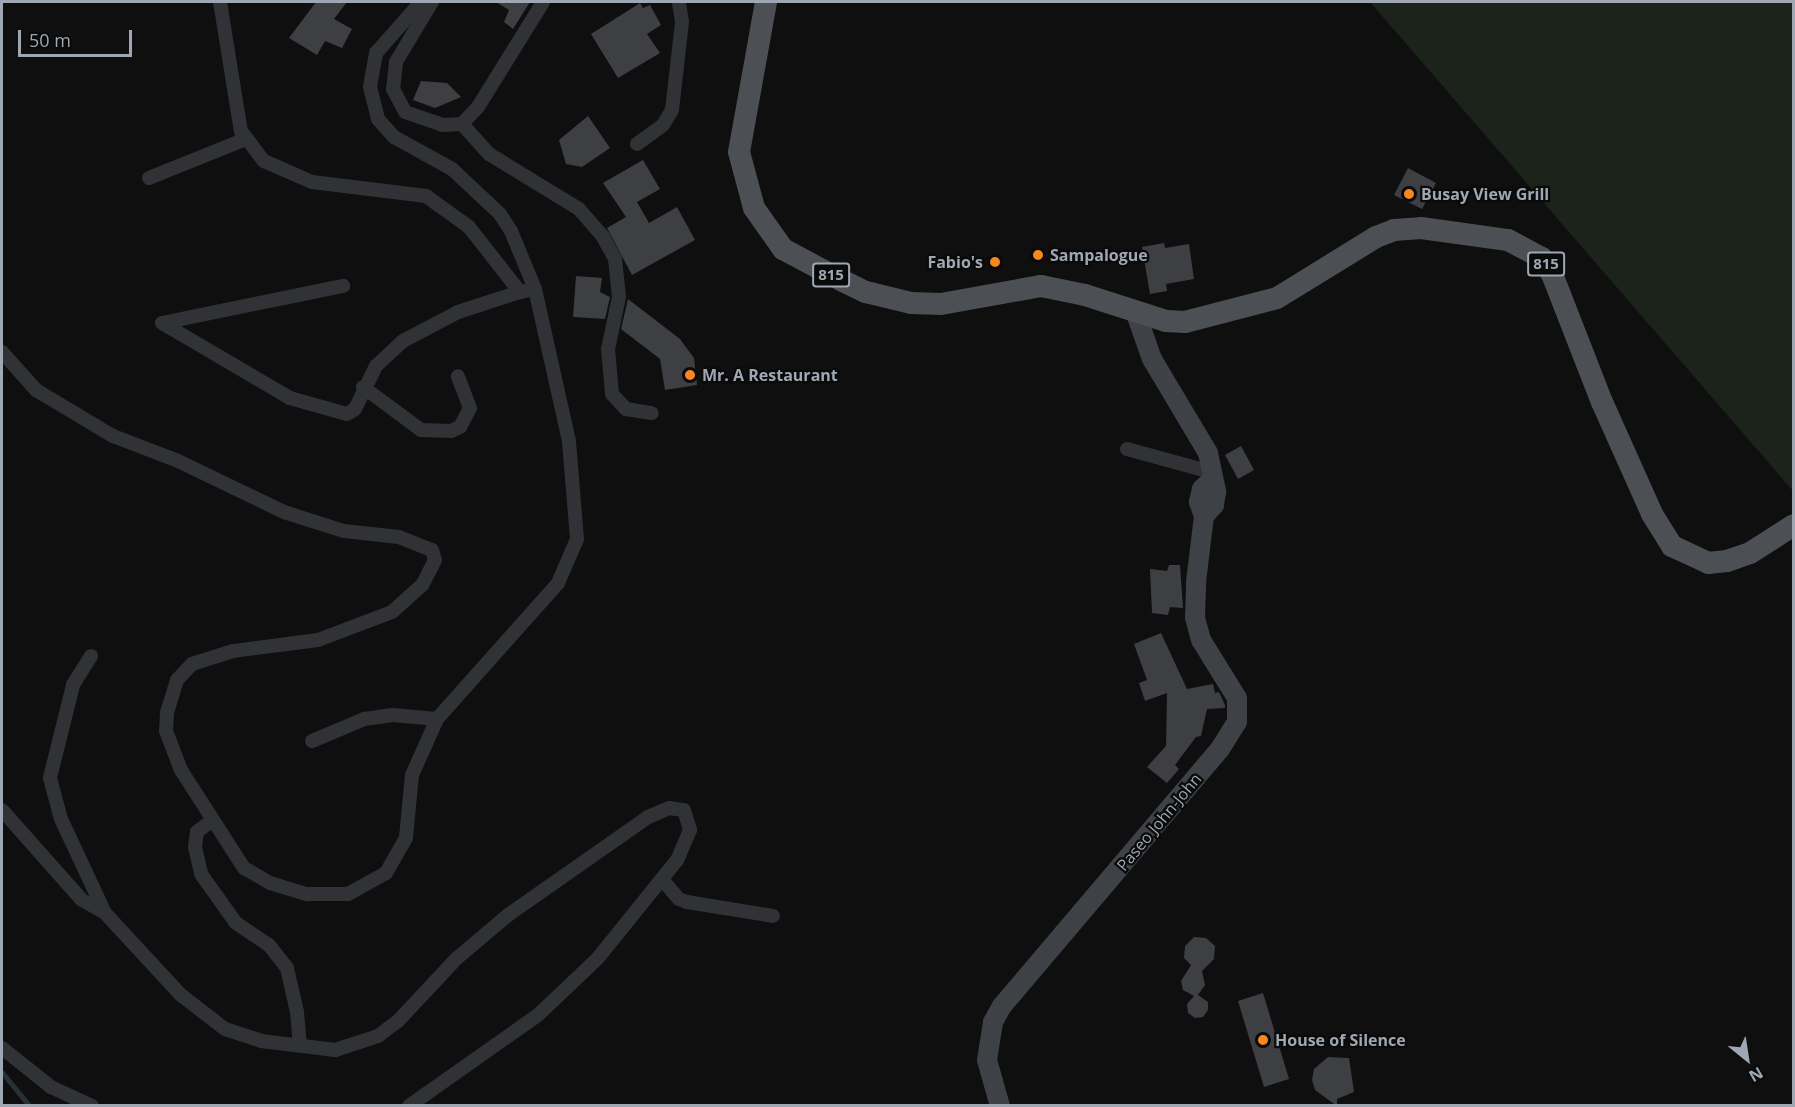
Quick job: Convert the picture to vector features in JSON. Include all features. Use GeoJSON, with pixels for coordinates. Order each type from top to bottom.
{"type":"FeatureCollection","features":[{"type":"Feature","properties":{"kind":"main road","name":"815"},"geometry":{"type":"LineString","coordinates":[[766,2],[739,152],[754,208],[783,249],[866,292],[911,303],[941,304],[1041,286],[1166,321],[1185,322],[1277,298],[1376,237],[1394,230],[1421,228],[1508,240],[1542,258],[1552,274],[1602,402],[1652,514],[1672,546],[1708,563],[1727,561],[1750,553],[1794,525]]}},
{"type":"Feature","properties":{"kind":"street"},"geometry":{"type":"LineString","coordinates":[[220,2],[241,131],[270,165],[312,182],[426,196],[469,227],[520,292]]}},
{"type":"Feature","properties":{"kind":"street"},"geometry":{"type":"LineString","coordinates":[[2,352],[36,390],[113,436],[178,461],[284,512],[344,531],[399,537],[432,550],[435,560],[422,585],[392,612],[318,640],[233,651],[192,664],[183,671],[167,713],[166,730],[181,770],[211,821],[244,868],[270,883],[307,894],[348,894],[386,873],[397,858],[406,838],[412,775],[437,719],[558,583],[577,538],[569,441],[535,289],[511,231],[500,214],[452,170],[394,137],[378,120],[369,87],[376,53],[421,2]]}},
{"type":"Feature","properties":{"kind":"street"},"geometry":{"type":"LineString","coordinates":[[432,2],[396,62],[393,89],[405,112],[433,123],[462,124],[489,154],[579,209],[603,237],[615,259],[619,297],[608,349],[610,388],[623,408],[652,413]]}},
{"type":"Feature","properties":{"kind":"street"},"geometry":{"type":"LineString","coordinates":[[462,124],[487,95],[543,2]]}},
{"type":"Feature","properties":{"kind":"street"},"geometry":{"type":"LineString","coordinates":[[637,144],[663,125],[672,110],[682,22],[679,2]]}},
{"type":"Feature","properties":{"kind":"street"},"geometry":{"type":"LineString","coordinates":[[149,178],[246,139]]}},
{"type":"Feature","properties":{"kind":"street"},"geometry":{"type":"LineString","coordinates":[[343,286],[162,323],[290,398],[347,414],[355,409],[363,387],[376,366],[403,341],[458,312],[535,289]]}},
{"type":"Feature","properties":{"kind":"street"},"geometry":{"type":"LineString","coordinates":[[1126,449],[1211,476],[1205,446],[1152,359],[1135,311]]}},
{"type":"Feature","properties":{"kind":"street"},"geometry":{"type":"LineString","coordinates":[[363,387],[422,430],[451,431],[460,427],[470,408],[458,376]]}},
{"type":"Feature","properties":{"kind":"street","name":"Paseo John-John"},"geometry":{"type":"LineString","coordinates":[[1000,1106],[987,1060],[993,1022],[1002,1006],[1220,749],[1237,722],[1240,710],[1234,692],[1197,631],[1196,582],[1204,516],[1199,502],[1202,489],[1211,476]]}},
{"type":"Feature","properties":{"kind":"street"},"geometry":{"type":"LineString","coordinates":[[91,656],[73,685],[50,778],[61,819],[105,913]]}},
{"type":"Feature","properties":{"kind":"street"},"geometry":{"type":"LineString","coordinates":[[312,741],[364,719],[393,715],[437,719]]}},
{"type":"Feature","properties":{"kind":"street"},"geometry":{"type":"LineString","coordinates":[[2,810],[82,900],[105,913],[181,995],[225,1029],[261,1041],[335,1050],[378,1036],[398,1022],[456,959],[508,915],[648,817],[669,808],[684,810],[690,830],[687,840],[662,879],[597,958],[538,1015],[409,1106]]}},
{"type":"Feature","properties":{"kind":"street"},"geometry":{"type":"LineString","coordinates":[[211,821],[197,832],[195,847],[201,874],[236,923],[268,945],[287,968],[297,1012],[300,1045]]}},
{"type":"Feature","properties":{"kind":"street"},"geometry":{"type":"LineString","coordinates":[[662,879],[679,899],[687,902],[773,916]]}},
{"type":"Feature","properties":{"kind":"street"},"geometry":{"type":"LineString","coordinates":[[2,1048],[51,1087],[92,1106]]}},
{"type":"Feature","properties":{"kind":"shaded area"},"geometry":{"type":"Polygon","coordinates":[[[1370,2],[1793,2],[1793,491],[1370,2]]]}},
{"type":"Feature","properties":{"kind":"building"},"geometry":{"type":"Polygon","coordinates":[[[316,2],[347,2],[334,19],[352,29],[342,48],[325,41],[317,55],[289,38],[316,2]]]}},
{"type":"Feature","properties":{"kind":"building"},"geometry":{"type":"Polygon","coordinates":[[[496,2],[530,2],[513,29],[504,22],[509,10],[496,2]]]}},
{"type":"Feature","properties":{"kind":"building"},"geometry":{"type":"Polygon","coordinates":[[[640,3],[643,8],[650,5],[661,25],[647,34],[660,53],[618,78],[591,34],[640,3]]]}},
{"type":"Feature","properties":{"kind":"building"},"geometry":{"type":"Polygon","coordinates":[[[421,81],[447,83],[461,97],[435,108],[413,100],[421,81]]]}},
{"type":"Feature","properties":{"kind":"building"},"geometry":{"type":"Polygon","coordinates":[[[588,116],[610,148],[582,167],[566,164],[559,140],[588,116]]]}},
{"type":"Feature","properties":{"kind":"building"},"geometry":{"type":"Polygon","coordinates":[[[643,160],[660,189],[637,202],[649,223],[677,207],[695,240],[632,275],[607,228],[626,217],[603,183],[643,160]]]}},
{"type":"Feature","properties":{"kind":"building"},"geometry":{"type":"Polygon","coordinates":[[[1408,168],[1436,183],[1422,209],[1394,195],[1408,168]]]}},
{"type":"Feature","properties":{"kind":"building"},"geometry":{"type":"Polygon","coordinates":[[[1164,243],[1165,248],[1189,244],[1194,279],[1166,284],[1167,291],[1150,294],[1142,247],[1164,243]]]}},
{"type":"Feature","properties":{"kind":"building"},"geometry":{"type":"Polygon","coordinates":[[[576,276],[602,278],[600,292],[610,297],[605,319],[573,317],[576,276]]]}},
{"type":"Feature","properties":{"kind":"building"},"geometry":{"type":"Polygon","coordinates":[[[628,299],[680,339],[694,358],[697,385],[665,390],[660,359],[621,329],[628,299]]]}},
{"type":"Feature","properties":{"kind":"building"},"geometry":{"type":"Polygon","coordinates":[[[1241,446],[1254,470],[1238,479],[1225,455],[1241,446]]]}},
{"type":"Feature","properties":{"kind":"building"},"geometry":{"type":"Polygon","coordinates":[[[1169,565],[1180,565],[1183,608],[1170,607],[1168,615],[1152,613],[1150,569],[1167,571],[1169,565]]]}},
{"type":"Feature","properties":{"kind":"building"},"geometry":{"type":"Polygon","coordinates":[[[1161,633],[1187,689],[1213,684],[1215,693],[1219,692],[1225,705],[1225,708],[1207,709],[1201,736],[1196,737],[1175,765],[1179,769],[1167,783],[1147,767],[1166,746],[1167,693],[1145,701],[1139,683],[1147,680],[1134,644],[1161,633]]]}},
{"type":"Feature","properties":{"kind":"building"},"geometry":{"type":"Polygon","coordinates":[[[1194,937],[1206,938],[1215,946],[1214,959],[1202,971],[1205,985],[1198,995],[1208,1002],[1208,1010],[1203,1017],[1195,1018],[1188,1013],[1187,1004],[1194,996],[1183,990],[1181,981],[1191,965],[1184,958],[1185,946],[1194,937]]]}},
{"type":"Feature","properties":{"kind":"building","name":"House of Silence"},"geometry":{"type":"Polygon","coordinates":[[[1263,993],[1289,1079],[1264,1087],[1238,1001],[1263,993]]]}},
{"type":"Feature","properties":{"kind":"building"},"geometry":{"type":"Polygon","coordinates":[[[1328,1057],[1349,1058],[1354,1092],[1337,1099],[1337,1106],[1315,1090],[1312,1080],[1314,1069],[1328,1057]]]}},
{"type":"Feature","properties":{"kind":"waterway"},"geometry":{"type":"LineString","coordinates":[[2,1072],[30,1106]]}},
{"type":"Feature","properties":{"kind":"place","name":"Busay View Grill"},"geometry":{"type":"Point","coordinates":[1409,194]}},
{"type":"Feature","properties":{"kind":"place","name":"Sampalogue"},"geometry":{"type":"Point","coordinates":[1038,255]}},
{"type":"Feature","properties":{"kind":"place","name":"Fabio's"},"geometry":{"type":"Point","coordinates":[995,262]}},
{"type":"Feature","properties":{"kind":"place","name":"Mr. A Restaurant"},"geometry":{"type":"Point","coordinates":[690,375]}},
{"type":"Feature","properties":{"kind":"place","name":"House of Silence"},"geometry":{"type":"Point","coordinates":[1263,1040]}}]}
